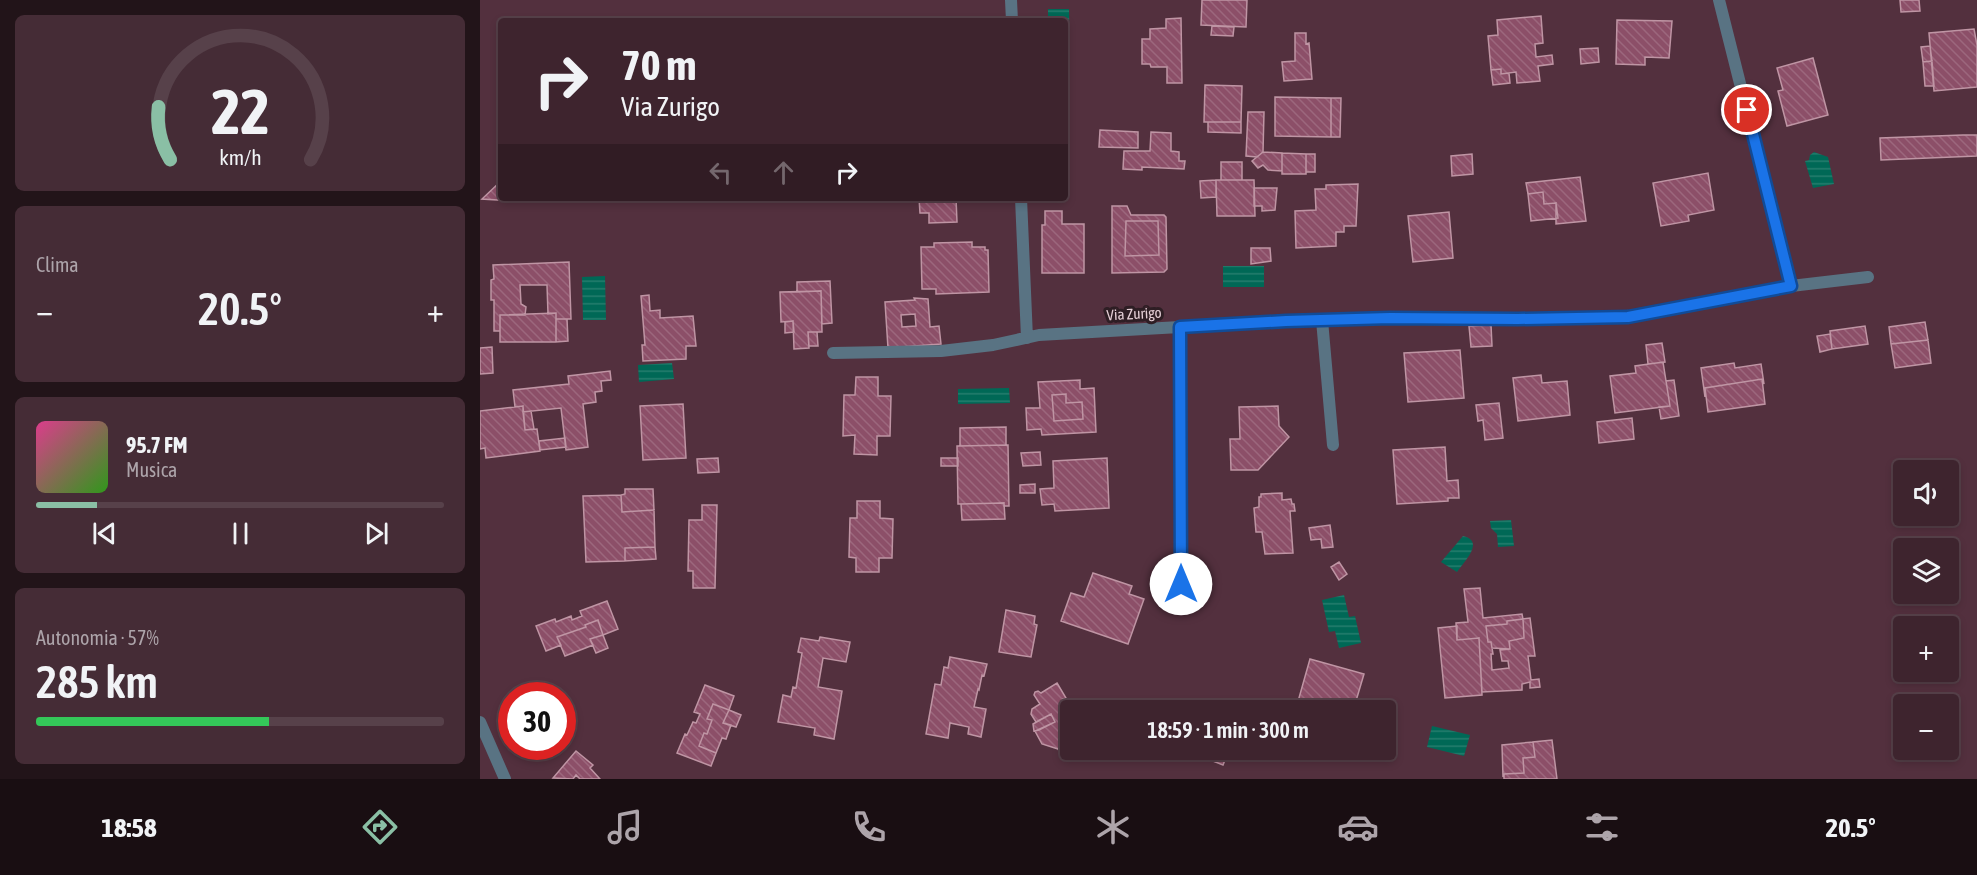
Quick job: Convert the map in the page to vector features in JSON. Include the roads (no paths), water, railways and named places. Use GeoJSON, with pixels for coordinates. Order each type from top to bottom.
{"type":"FeatureCollection","features":[{"type":"Feature","properties":{"kind":"street"},"geometry":{"type":"LineString","coordinates":[[1011,0],[1012,18]]}},
{"type":"Feature","properties":{"kind":"street"},"geometry":{"type":"LineString","coordinates":[[1719,0],[1791,286]]}},
{"type":"Feature","properties":{"kind":"street"},"geometry":{"type":"LineString","coordinates":[[1021,201],[1027,338]]}},
{"type":"Feature","properties":{"kind":"street","name":"Via Zurigo"},"geometry":{"type":"LineString","coordinates":[[833,353],[940,351],[993,345],[1039,335],[1322,320],[1628,317],[1791,286],[1868,277]]}},
{"type":"Feature","properties":{"kind":"street"},"geometry":{"type":"LineString","coordinates":[[1322,320],[1333,446]]}},
{"type":"Feature","properties":{"kind":"street"},"geometry":{"type":"LineString","coordinates":[[1180,327],[1181,584]]}},
{"type":"Feature","properties":{"kind":"street"},"geometry":{"type":"LineString","coordinates":[[480,722],[505,779]]}}]}
